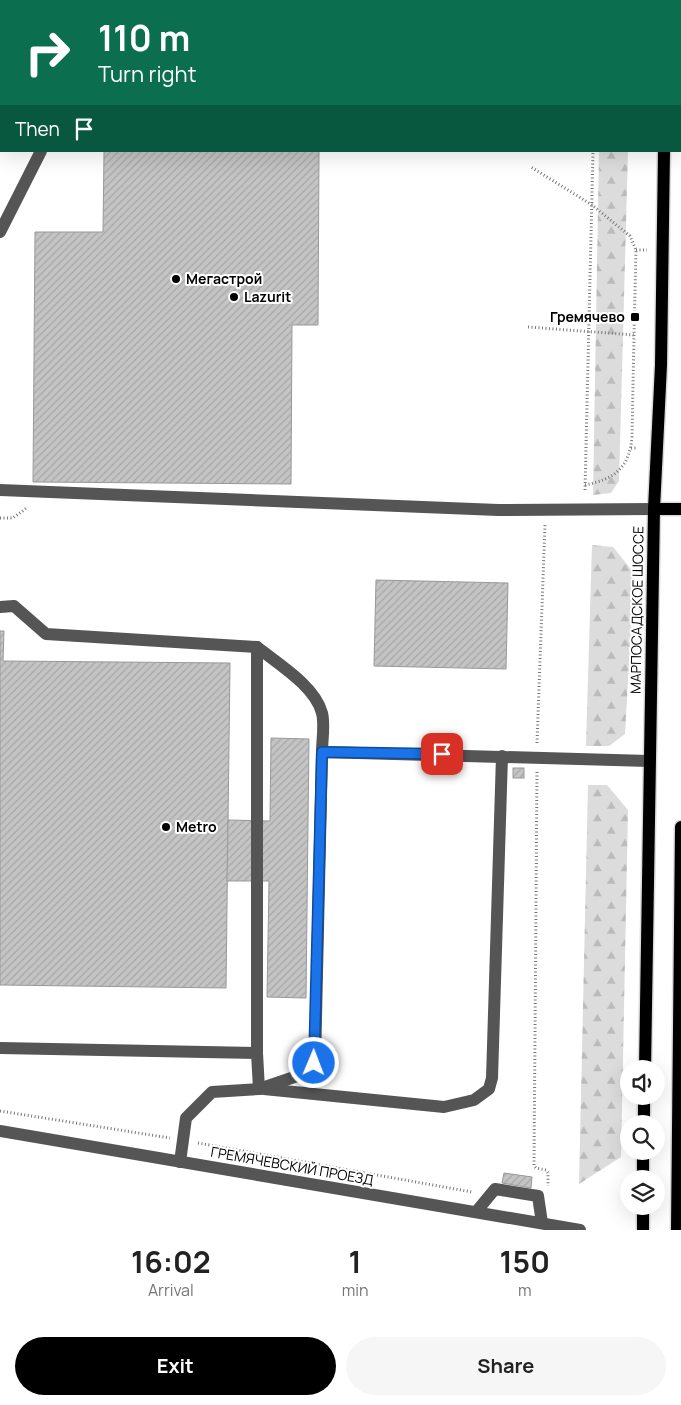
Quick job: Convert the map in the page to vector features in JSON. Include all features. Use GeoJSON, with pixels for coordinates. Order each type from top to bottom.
{"type":"FeatureCollection","features":[{"type":"Feature","properties":{"kind":"main road","name":"МАРПОСАДСКОЕ ШОССЕ"},"geometry":{"type":"LineString","coordinates":[[645,1060],[654,509],[661,365],[664,152]]}},
{"type":"Feature","properties":{"kind":"main road"},"geometry":{"type":"LineString","coordinates":[[654,509],[681,510]]}},
{"type":"Feature","properties":{"kind":"main road"},"geometry":{"type":"LineString","coordinates":[[677,1230],[681,827]]}},
{"type":"Feature","properties":{"kind":"main road"},"geometry":{"type":"LineString","coordinates":[[643,1215],[643,1230]]}},
{"type":"Feature","properties":{"kind":"street"},"geometry":{"type":"LineString","coordinates":[[0,232],[40,152]]}},
{"type":"Feature","properties":{"kind":"street"},"geometry":{"type":"LineString","coordinates":[[0,490],[498,510],[654,509]]}},
{"type":"Feature","properties":{"kind":"street"},"geometry":{"type":"LineString","coordinates":[[0,607],[14,606],[46,634],[257,647],[304,685],[318,701],[322,715],[322,752],[314,1063],[309,1072],[259,1089]]}},
{"type":"Feature","properties":{"kind":"street"},"geometry":{"type":"LineString","coordinates":[[257,647],[257,1053],[259,1089]]}},
{"type":"Feature","properties":{"kind":"street"},"geometry":{"type":"LineString","coordinates":[[322,752],[650,760]]}},
{"type":"Feature","properties":{"kind":"street"},"geometry":{"type":"LineString","coordinates":[[180,1162],[186,1118],[212,1092],[259,1089],[444,1106],[474,1100],[489,1089],[492,1078],[502,756]]}},
{"type":"Feature","properties":{"kind":"street"},"geometry":{"type":"LineString","coordinates":[[0,1048],[257,1053]]}},
{"type":"Feature","properties":{"kind":"street","name":"ГРЕМЯЧЕВСКИЙ ПРОЕЗД"},"geometry":{"type":"LineString","coordinates":[[0,1131],[476,1212],[528,1226],[542,1223],[580,1230]]}},
{"type":"Feature","properties":{"kind":"street"},"geometry":{"type":"LineString","coordinates":[[476,1212],[495,1189],[538,1196],[542,1223]]}},
{"type":"Feature","properties":{"kind":"path"},"geometry":{"type":"LineString","coordinates":[[531,167],[592,205],[630,236],[636,250],[631,448],[627,462],[620,470],[602,482],[585,487],[588,332],[592,205],[593,152]]}},
{"type":"Feature","properties":{"kind":"path"},"geometry":{"type":"LineString","coordinates":[[636,250],[647,250]]}},
{"type":"Feature","properties":{"kind":"path"},"geometry":{"type":"LineString","coordinates":[[528,327],[634,335]]}},
{"type":"Feature","properties":{"kind":"path"},"geometry":{"type":"LineString","coordinates":[[631,448],[637,448]]}},
{"type":"Feature","properties":{"kind":"path"},"geometry":{"type":"LineString","coordinates":[[537,746],[545,524],[553,524]]}},
{"type":"Feature","properties":{"kind":"path"},"geometry":{"type":"LineString","coordinates":[[537,767],[534,1166],[546,1170],[548,1173],[548,1189]]}},
{"type":"Feature","properties":{"kind":"path"},"geometry":{"type":"LineString","coordinates":[[0,1110],[491,1195]]}},
{"type":"Feature","properties":{"kind":"green space"},"geometry":{"type":"Polygon","coordinates":[[[599,152],[628,152],[619,481],[611,493],[593,495],[599,152]]]}},
{"type":"Feature","properties":{"kind":"green space"},"geometry":{"type":"Polygon","coordinates":[[[592,545],[613,547],[634,573],[625,734],[609,746],[586,746],[592,545]]]}},
{"type":"Feature","properties":{"kind":"green space"},"geometry":{"type":"Polygon","coordinates":[[[588,785],[607,785],[628,810],[623,1060],[620,1060],[620,1105],[622,1105],[622,1115],[620,1115],[620,1158],[579,1184],[588,785]]]}},
{"type":"Feature","properties":{"kind":"building","name":"Мегастрой"},"geometry":{"type":"Polygon","coordinates":[[[104,152],[319,152],[318,325],[292,325],[291,484],[33,482],[35,232],[103,232],[104,152]]]}},
{"type":"Feature","properties":{"kind":"building"},"geometry":{"type":"Polygon","coordinates":[[[376,580],[508,583],[506,669],[374,666],[376,580]]]}},
{"type":"Feature","properties":{"kind":"building"},"geometry":{"type":"Polygon","coordinates":[[[0,631],[4,631],[3,661],[230,663],[226,988],[0,985],[0,631]]]}},
{"type":"Feature","properties":{"kind":"building"},"geometry":{"type":"Polygon","coordinates":[[[271,738],[309,739],[306,998],[267,997],[269,881],[227,881],[228,820],[270,821],[271,738]]]}},
{"type":"Feature","properties":{"kind":"building"},"geometry":{"type":"Polygon","coordinates":[[[513,768],[524,768],[524,778],[513,778],[513,768]]]}},
{"type":"Feature","properties":{"kind":"building"},"geometry":{"type":"Polygon","coordinates":[[[504,1173],[532,1177],[531,1188],[502,1183],[504,1173]]]}},
{"type":"Feature","properties":{"kind":"place","name":"Мегастрой"},"geometry":{"type":"Point","coordinates":[176,279]}},
{"type":"Feature","properties":{"kind":"place","name":"Lazurit"},"geometry":{"type":"Point","coordinates":[234,297]}},
{"type":"Feature","properties":{"kind":"place","name":"Гремячево"},"geometry":{"type":"Point","coordinates":[635,317]}},
{"type":"Feature","properties":{"kind":"place","name":"Metro"},"geometry":{"type":"Point","coordinates":[166,827]}},
{"type":"Feature","properties":{"kind":"route"},"geometry":{"type":"LineString","coordinates":[[314,1063],[322,752],[442,754]]}}]}
